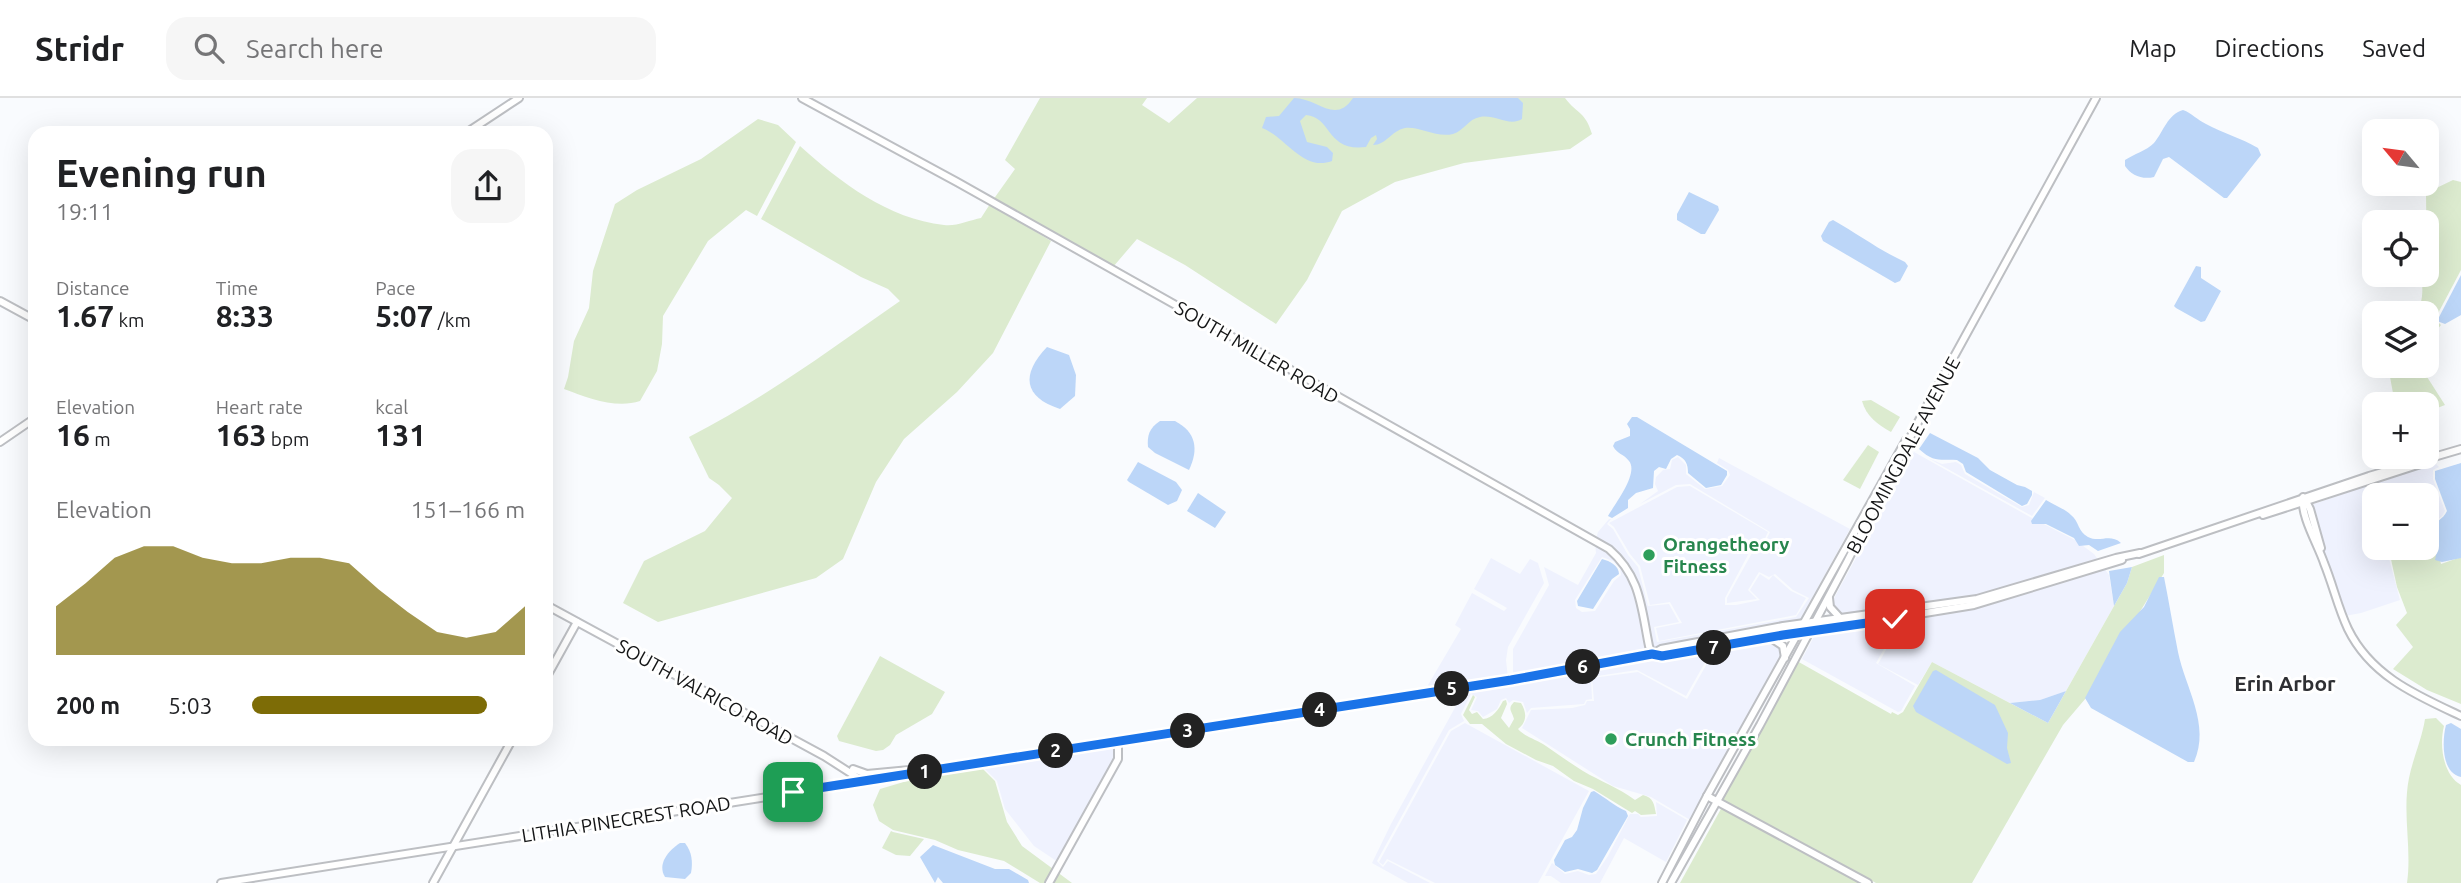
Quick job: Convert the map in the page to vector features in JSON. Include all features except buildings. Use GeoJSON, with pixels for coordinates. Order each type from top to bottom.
{"type":"FeatureCollection","features":[{"type":"Feature","properties":{"kind":"main road"},"geometry":{"type":"LineString","coordinates":[[477,126],[519,98]]}},
{"type":"Feature","properties":{"kind":"main road","name":"SOUTH MILLER ROAD"},"geometry":{"type":"LineString","coordinates":[[803,98],[1609,549],[1621,559],[1636,582],[1648,646],[1652,654]]}},
{"type":"Feature","properties":{"kind":"main road","name":"BLOOMINGDALE AVENUE"},"geometry":{"type":"LineString","coordinates":[[1671,883],[1829,597],[1917,424],[2096,98]]}},
{"type":"Feature","properties":{"kind":"main road"},"geometry":{"type":"LineString","coordinates":[[0,301],[28,316]]}},
{"type":"Feature","properties":{"kind":"main road"},"geometry":{"type":"LineString","coordinates":[[0,442],[28,423]]}},
{"type":"Feature","properties":{"kind":"main road"},"geometry":{"type":"LineString","coordinates":[[1662,883],[1707,796],[1889,468],[1917,424]]}},
{"type":"Feature","properties":{"kind":"main road","name":"LITHIA PINECREST ROAD"},"geometry":{"type":"LineString","coordinates":[[2307,502],[2461,449]]}},
{"type":"Feature","properties":{"kind":"main road","name":"LITHIA PINECREST ROAD"},"geometry":{"type":"LineString","coordinates":[[1652,654],[1662,656],[1974,605],[2062,580],[2307,502],[2452,452]]}},
{"type":"Feature","properties":{"kind":"main road"},"geometry":{"type":"LineString","coordinates":[[2307,502],[2348,630],[2369,659],[2399,686],[2461,716]]}},
{"type":"Feature","properties":{"kind":"main road","name":"LITHIA PINECREST ROAD"},"geometry":{"type":"LineString","coordinates":[[221,883],[864,778],[940,769],[1511,680],[1652,654],[1661,649],[1803,624],[1977,599],[2140,553]]}},
{"type":"Feature","properties":{"kind":"main road"},"geometry":{"type":"LineString","coordinates":[[1829,597],[1830,607],[1841,619]]}},
{"type":"Feature","properties":{"kind":"main road","name":"SOUTH VALRICO ROAD"},"geometry":{"type":"LineString","coordinates":[[553,609],[864,778]]}},
{"type":"Feature","properties":{"kind":"main road"},"geometry":{"type":"LineString","coordinates":[[553,665],[577,622]]}},
{"type":"Feature","properties":{"kind":"main road"},"geometry":{"type":"LineString","coordinates":[[1769,637],[1782,645],[1785,658]]}},
{"type":"Feature","properties":{"kind":"main road"},"geometry":{"type":"LineString","coordinates":[[1049,883],[1118,759],[1118,741]]}},
{"type":"Feature","properties":{"kind":"main road"},"geometry":{"type":"LineString","coordinates":[[433,883],[509,746]]}},
{"type":"Feature","properties":{"kind":"main road"},"geometry":{"type":"LineString","coordinates":[[1707,796],[1868,883]]}},
{"type":"Feature","properties":{"kind":"shaded area"},"geometry":{"type":"Polygon","coordinates":[[[1914,452],[2075,540],[2094,554],[2109,575],[2114,606],[2066,691],[2040,700],[2010,703],[1932,662],[1918,685],[1878,664],[1913,602],[1841,614],[1835,612],[1833,600],[1914,452]]]}},
{"type":"Feature","properties":{"kind":"shaded area"},"geometry":{"type":"Polygon","coordinates":[[[1678,457],[1686,465],[1686,474],[1705,489],[1722,486],[1730,475],[1728,470],[1717,463],[1719,458],[1850,529],[1799,622],[1653,651],[1638,581],[1623,558],[1596,539],[1598,532],[1609,519],[1607,524],[1638,567],[1648,606],[1669,604],[1679,622],[1654,627],[1657,642],[1796,617],[1809,598],[1793,590],[1775,574],[1769,577],[1759,572],[1748,590],[1757,599],[1727,603],[1727,598],[1752,553],[1764,544],[1770,532],[1690,484],[1676,485],[1640,504],[1658,491],[1656,477],[1663,470],[1670,469],[1672,460],[1678,457]]]}},
{"type":"Feature","properties":{"kind":"shaded area"},"geometry":{"type":"Polygon","coordinates":[[[1928,458],[1942,464],[1956,462],[1961,465],[1965,474],[2022,507],[2029,505],[2034,492],[2045,498],[2032,516],[1928,458]]]}},
{"type":"Feature","properties":{"kind":"shaded area"},"geometry":{"type":"Polygon","coordinates":[[[2414,469],[2435,469],[2434,483],[2374,483],[2414,469]]]}},
{"type":"Feature","properties":{"kind":"shaded area"},"geometry":{"type":"Polygon","coordinates":[[[1690,486],[1768,532],[1763,543],[1750,551],[1725,598],[1725,605],[1760,600],[1750,590],[1760,574],[1769,580],[1773,575],[1791,591],[1806,598],[1796,615],[1659,641],[1656,628],[1682,623],[1670,602],[1650,605],[1640,566],[1609,523],[1677,487],[1690,486]]]}},
{"type":"Feature","properties":{"kind":"shaded area"},"geometry":{"type":"Polygon","coordinates":[[[2362,487],[2362,560],[2389,560],[2400,600],[2345,616],[2327,563],[2314,504],[2362,487]]]}},
{"type":"Feature","properties":{"kind":"shaded area"},"geometry":{"type":"Polygon","coordinates":[[[2439,495],[2445,511],[2439,518],[2439,495]]]}},
{"type":"Feature","properties":{"kind":"shaded area"},"geometry":{"type":"Polygon","coordinates":[[[1595,543],[1619,561],[1633,583],[1649,652],[1513,678],[1513,649],[1549,585],[1544,567],[1578,585],[1596,553],[1595,543]],[[1602,557],[1575,600],[1576,608],[1582,612],[1595,611],[1614,581],[1621,575],[1620,568],[1613,561],[1602,557]]]}},
{"type":"Feature","properties":{"kind":"shaded area"},"geometry":{"type":"Polygon","coordinates":[[[1491,558],[1520,574],[1530,559],[1538,563],[1544,583],[1508,647],[1508,678],[1433,690],[1428,685],[1461,629],[1455,625],[1472,593],[1504,611],[1507,608],[1474,589],[1491,558]]]}},
{"type":"Feature","properties":{"kind":"shaded area"},"geometry":{"type":"Polygon","coordinates":[[[1900,620],[1876,663],[1915,686],[1901,711],[1898,712],[1802,659],[1816,633],[1900,620]]]}},
{"type":"Feature","properties":{"kind":"shaded area"},"geometry":{"type":"Polygon","coordinates":[[[1772,640],[1779,643],[1783,656],[1692,821],[1651,797],[1613,786],[1522,728],[1531,710],[1572,708],[1585,705],[1587,701],[1594,701],[1592,678],[1638,672],[1687,699],[1709,660],[1709,651],[1772,640]]]}},
{"type":"Feature","properties":{"kind":"shaded area"},"geometry":{"type":"Polygon","coordinates":[[[1706,653],[1707,659],[1686,696],[1637,670],[1591,677],[1592,699],[1586,700],[1584,704],[1531,708],[1527,713],[1523,702],[1513,700],[1509,703],[1506,698],[1501,700],[1497,709],[1483,717],[1478,711],[1471,710],[1477,697],[1471,694],[1461,714],[1464,721],[1449,730],[1377,861],[1383,867],[1388,861],[1430,883],[1408,883],[1372,863],[1457,704],[1439,694],[1651,657],[1706,653]]]}},
{"type":"Feature","properties":{"kind":"shaded area"},"geometry":{"type":"Polygon","coordinates":[[[1465,723],[1589,791],[1538,883],[1435,883],[1387,859],[1383,865],[1379,862],[1451,731],[1465,723]]]}},
{"type":"Feature","properties":{"kind":"shaded area"},"geometry":{"type":"Polygon","coordinates":[[[1116,744],[1115,758],[1058,862],[1034,846],[1005,809],[997,781],[985,769],[986,765],[1116,744]]]}},
{"type":"Feature","properties":{"kind":"shaded area"},"geometry":{"type":"Polygon","coordinates":[[[1656,802],[1687,820],[1666,862],[1624,838],[1600,883],[1561,883],[1551,876],[1545,876],[1552,863],[1565,874],[1578,871],[1589,875],[1596,874],[1630,814],[1638,814],[1641,817],[1657,816],[1656,802]]]}},
{"type":"Feature","properties":{"kind":"green space"},"geometry":{"type":"Polygon","coordinates":[[[1040,98],[1147,98],[1142,105],[1169,123],[1197,98],[1565,98],[1584,117],[1592,134],[1570,149],[1464,163],[1395,182],[1342,211],[1307,280],[1276,324],[1185,265],[1137,239],[1113,267],[993,200],[1015,169],[1005,160],[1040,98]]]}},
{"type":"Feature","properties":{"kind":"green space"},"geometry":{"type":"Polygon","coordinates":[[[758,119],[778,125],[796,142],[757,216],[746,210],[708,241],[663,316],[657,371],[640,401],[612,403],[564,389],[574,341],[589,308],[593,271],[615,204],[637,190],[701,159],[758,119]]]}},
{"type":"Feature","properties":{"kind":"green space"},"geometry":{"type":"Polygon","coordinates":[[[800,146],[866,197],[904,215],[953,225],[981,218],[990,204],[1051,241],[993,353],[957,392],[904,439],[876,482],[843,559],[816,578],[658,622],[623,603],[644,561],[705,531],[732,498],[709,478],[689,437],[771,390],[900,301],[888,289],[861,277],[761,219],[800,146]]]}},
{"type":"Feature","properties":{"kind":"green space"},"geometry":{"type":"Polygon","coordinates":[[[2453,180],[2461,182],[2461,270],[2439,311],[2439,301],[2421,301],[2422,287],[2439,287],[2439,210],[2426,210],[2426,196],[2440,196],[2440,186],[2453,180]]]}},
{"type":"Feature","properties":{"kind":"green space"},"geometry":{"type":"Polygon","coordinates":[[[2390,378],[2428,378],[2437,392],[2393,392],[2390,378]]]}},
{"type":"Feature","properties":{"kind":"green space"},"geometry":{"type":"Polygon","coordinates":[[[2439,396],[2445,405],[2439,407],[2439,396]]]}},
{"type":"Feature","properties":{"kind":"green space"},"geometry":{"type":"Polygon","coordinates":[[[1871,400],[1900,417],[1891,432],[1877,423],[1866,411],[1862,401],[1871,400]]]}},
{"type":"Feature","properties":{"kind":"green space"},"geometry":{"type":"Polygon","coordinates":[[[1868,445],[1879,452],[1860,489],[1843,480],[1868,445]]]}},
{"type":"Feature","properties":{"kind":"green space"},"geometry":{"type":"Polygon","coordinates":[[[2164,555],[2164,573],[2086,698],[2063,725],[1972,883],[1876,883],[1720,798],[1797,661],[1891,714],[1892,712],[1898,715],[1903,712],[1932,662],[2048,723],[2127,583],[2132,567],[2164,555]]]}},
{"type":"Feature","properties":{"kind":"green space"},"geometry":{"type":"Polygon","coordinates":[[[2439,556],[2441,564],[2461,557],[2461,704],[2427,690],[2393,669],[2413,647],[2396,625],[2407,613],[2397,587],[2391,560],[2439,560],[2439,556]]]}},
{"type":"Feature","properties":{"kind":"green space"},"geometry":{"type":"Polygon","coordinates":[[[880,656],[945,692],[932,714],[896,735],[883,750],[876,751],[839,741],[837,736],[880,656]]]}},
{"type":"Feature","properties":{"kind":"green space"},"geometry":{"type":"Polygon","coordinates":[[[1473,695],[1475,697],[1469,710],[1472,714],[1477,712],[1483,719],[1492,715],[1506,700],[1501,718],[1509,728],[1514,719],[1511,706],[1514,702],[1521,703],[1525,717],[1518,729],[1521,732],[1635,800],[1643,795],[1649,798],[1654,804],[1656,814],[1641,815],[1635,811],[1632,813],[1593,789],[1574,781],[1553,766],[1506,744],[1482,724],[1470,724],[1463,715],[1473,695]]]}},
{"type":"Feature","properties":{"kind":"green space"},"geometry":{"type":"Polygon","coordinates":[[[2436,718],[2444,726],[2442,750],[2446,767],[2461,785],[2461,883],[2407,883],[2406,804],[2409,778],[2425,719],[2436,718]]]}},
{"type":"Feature","properties":{"kind":"green space"},"geometry":{"type":"Polygon","coordinates":[[[983,769],[995,781],[1007,822],[1022,846],[1072,883],[1040,883],[1004,861],[893,830],[879,821],[873,805],[880,789],[934,773],[983,769]]]}},
{"type":"Feature","properties":{"kind":"green space"},"geometry":{"type":"Polygon","coordinates":[[[1722,807],[1864,883],[1680,883],[1722,807]]]}},
{"type":"Feature","properties":{"kind":"green space"},"geometry":{"type":"Polygon","coordinates":[[[891,831],[924,839],[910,856],[896,855],[882,848],[891,831]]]}},
{"type":"Feature","properties":{"kind":"water"},"geometry":{"type":"Polygon","coordinates":[[[1294,98],[1333,110],[1346,106],[1353,98],[1518,98],[1523,103],[1522,119],[1517,121],[1480,117],[1457,132],[1447,135],[1405,128],[1382,143],[1373,145],[1377,139],[1376,135],[1366,147],[1343,144],[1336,140],[1321,122],[1306,115],[1300,121],[1307,142],[1327,147],[1333,153],[1332,161],[1322,163],[1303,158],[1262,128],[1266,117],[1279,116],[1294,98]]]}},
{"type":"Feature","properties":{"kind":"water"},"geometry":{"type":"Polygon","coordinates":[[[2183,110],[2258,148],[2261,155],[2227,198],[2169,157],[2163,159],[2154,177],[2137,176],[2125,166],[2125,160],[2151,146],[2169,119],[2183,110]]]}},
{"type":"Feature","properties":{"kind":"water"},"geometry":{"type":"Polygon","coordinates":[[[1689,192],[1718,206],[1719,210],[1705,234],[1677,220],[1677,214],[1689,192]]]}},
{"type":"Feature","properties":{"kind":"water"},"geometry":{"type":"Polygon","coordinates":[[[1833,220],[1905,262],[1908,266],[1900,281],[1895,283],[1823,241],[1821,236],[1833,220]]]}},
{"type":"Feature","properties":{"kind":"water"},"geometry":{"type":"Polygon","coordinates":[[[2196,266],[2201,267],[2201,278],[2221,291],[2205,321],[2201,322],[2174,306],[2196,266]]]}},
{"type":"Feature","properties":{"kind":"water"},"geometry":{"type":"Polygon","coordinates":[[[2461,275],[2461,315],[2445,324],[2439,322],[2461,275]]]}},
{"type":"Feature","properties":{"kind":"water"},"geometry":{"type":"Polygon","coordinates":[[[1047,347],[1069,355],[1076,375],[1075,396],[1060,409],[1039,398],[1030,384],[1033,366],[1047,347]]]}},
{"type":"Feature","properties":{"kind":"water"},"geometry":{"type":"Polygon","coordinates":[[[1632,417],[1637,417],[1727,471],[1721,485],[1706,488],[1688,473],[1686,462],[1677,455],[1671,459],[1666,469],[1659,467],[1654,471],[1653,488],[1636,493],[1628,500],[1628,508],[1612,518],[1608,516],[1631,473],[1629,461],[1613,446],[1615,442],[1630,436],[1627,424],[1632,417]]]}},
{"type":"Feature","properties":{"kind":"water"},"geometry":{"type":"Polygon","coordinates":[[[1160,421],[1175,421],[1191,436],[1195,448],[1189,470],[1148,447],[1153,426],[1160,421]]]}},
{"type":"Feature","properties":{"kind":"water"},"geometry":{"type":"Polygon","coordinates":[[[1930,433],[1978,458],[1990,470],[2032,491],[2027,504],[2022,506],[1966,472],[1963,464],[1957,460],[1937,459],[1924,453],[1919,449],[1930,433]]]}},
{"type":"Feature","properties":{"kind":"water"},"geometry":{"type":"Polygon","coordinates":[[[1138,462],[1176,482],[1182,490],[1177,501],[1168,505],[1127,480],[1138,462]]]}},
{"type":"Feature","properties":{"kind":"water"},"geometry":{"type":"Polygon","coordinates":[[[2461,463],[2461,558],[2442,562],[2435,560],[2439,560],[2439,520],[2447,511],[2439,483],[2435,479],[2435,471],[2461,463]]]}},
{"type":"Feature","properties":{"kind":"water"},"geometry":{"type":"Polygon","coordinates":[[[1198,493],[1226,512],[1215,528],[1187,511],[1198,493]]]}},
{"type":"Feature","properties":{"kind":"water"},"geometry":{"type":"Polygon","coordinates":[[[2046,500],[2071,515],[2088,537],[2113,539],[2121,543],[2098,551],[2089,545],[2079,546],[2074,538],[2046,524],[2032,524],[2031,521],[2046,500]]]}},
{"type":"Feature","properties":{"kind":"water"},"geometry":{"type":"Polygon","coordinates":[[[1602,559],[1614,564],[1619,574],[1612,579],[1593,609],[1578,606],[1577,601],[1602,559]]]}},
{"type":"Feature","properties":{"kind":"water"},"geometry":{"type":"Polygon","coordinates":[[[2132,567],[2127,583],[2114,606],[2109,571],[2132,567]]]}},
{"type":"Feature","properties":{"kind":"water"},"geometry":{"type":"Polygon","coordinates":[[[2159,577],[2164,577],[2181,665],[2198,720],[2200,734],[2194,762],[2188,762],[2091,708],[2085,698],[2120,632],[2144,607],[2159,577]]]}},
{"type":"Feature","properties":{"kind":"water"},"geometry":{"type":"Polygon","coordinates":[[[1936,670],[1995,705],[2008,733],[2007,748],[2011,763],[2007,764],[1916,712],[1913,706],[1936,670]]]}},
{"type":"Feature","properties":{"kind":"water"},"geometry":{"type":"Polygon","coordinates":[[[2066,691],[2048,723],[2010,703],[2040,700],[2066,691]]]}},
{"type":"Feature","properties":{"kind":"water"},"geometry":{"type":"Polygon","coordinates":[[[2451,723],[2461,729],[2461,777],[2450,769],[2444,755],[2446,725],[2451,723]]]}},
{"type":"Feature","properties":{"kind":"water"},"geometry":{"type":"Polygon","coordinates":[[[1594,791],[1626,811],[1628,816],[1597,870],[1592,873],[1578,869],[1565,872],[1555,865],[1554,860],[1565,840],[1572,837],[1577,830],[1583,808],[1594,791]]]}},
{"type":"Feature","properties":{"kind":"water"},"geometry":{"type":"Polygon","coordinates":[[[680,843],[685,843],[691,854],[691,873],[685,879],[665,877],[662,867],[665,858],[680,843]]]}},
{"type":"Feature","properties":{"kind":"water"},"geometry":{"type":"Polygon","coordinates":[[[933,845],[995,869],[1009,869],[1029,883],[943,883],[938,877],[935,883],[920,857],[933,845]]]}},
{"type":"Feature","properties":{"kind":"place","name":"Orangetheory Fitness"},"geometry":{"type":"Point","coordinates":[1649,555]}},
{"type":"Feature","properties":{"kind":"place","name":"Crunch Fitness"},"geometry":{"type":"Point","coordinates":[1611,739]}},
{"type":"Feature","properties":{"kind":"district","name":"Erin Arbor"},"geometry":{"type":"Point","coordinates":[2285,684]}},
{"type":"Feature","properties":{"kind":"route"},"geometry":{"type":"LineString","coordinates":[[793,792],[1511,680],[1652,654],[1662,656],[1895,619]]}}]}
